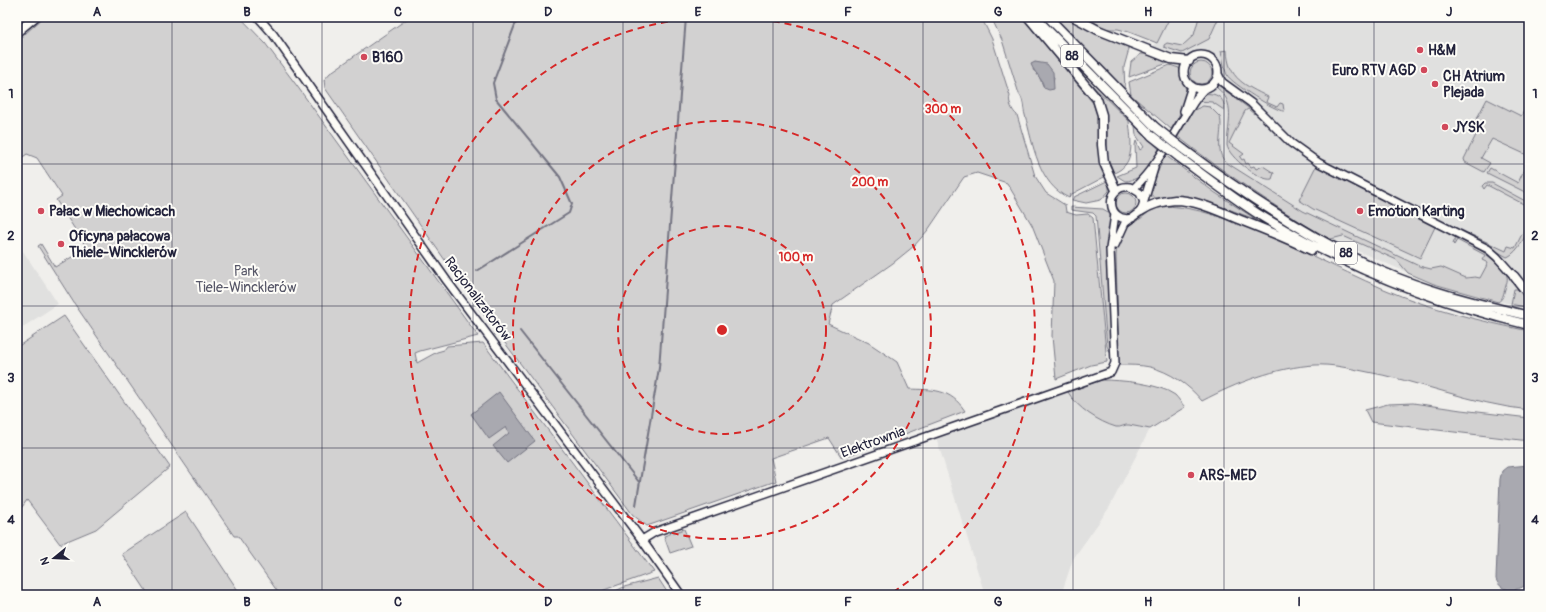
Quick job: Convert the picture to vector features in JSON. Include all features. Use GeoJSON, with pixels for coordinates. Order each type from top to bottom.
{"type":"FeatureCollection","features":[{"type":"Feature","properties":{"kind":"main road"},"geometry":{"type":"LineString","coordinates":[[17,32],[35,17]]}},
{"type":"Feature","properties":{"kind":"main road"},"geometry":{"type":"LineString","coordinates":[[1028,17],[1097,99],[1102,115],[1102,145],[1104,163],[1116,190]]}},
{"type":"Feature","properties":{"kind":"main road","name":"88"},"geometry":{"type":"LineString","coordinates":[[1035,17],[1110,95],[1152,136],[1262,216],[1335,257],[1382,279],[1433,298],[1529,325]]}},
{"type":"Feature","properties":{"kind":"main road","name":"88"},"geometry":{"type":"LineString","coordinates":[[1048,17],[1137,110],[1156,127],[1237,189],[1276,214],[1382,272],[1434,291],[1529,316]]}},
{"type":"Feature","properties":{"kind":"main road"},"geometry":{"type":"LineString","coordinates":[[1074,17],[1098,30],[1171,59],[1178,61],[1189,60]]}},
{"type":"Feature","properties":{"kind":"main road"},"geometry":{"type":"LineString","coordinates":[[1141,211],[1148,206],[1166,201],[1176,200],[1194,204],[1284,236],[1336,262],[1382,279]]}},
{"type":"Feature","properties":{"kind":"main road"},"geometry":{"type":"LineString","coordinates":[[1514,276],[1529,295]]}},
{"type":"Feature","properties":{"kind":"street","name":"Racjonalizatorów"},"geometry":{"type":"LineString","coordinates":[[258,17],[273,34],[456,293],[642,540],[681,595]]}},
{"type":"Feature","properties":{"kind":"street"},"geometry":{"type":"LineString","coordinates":[[1204,89],[1192,86],[1185,76],[1185,68],[1189,60],[1197,56],[1208,57],[1215,62],[1222,82],[1251,103],[1292,143],[1319,163],[1488,249],[1514,276]]}},
{"type":"Feature","properties":{"kind":"street"},"geometry":{"type":"LineString","coordinates":[[1134,188],[1156,163],[1198,95],[1204,89],[1212,85],[1218,74]]}},
{"type":"Feature","properties":{"kind":"street"},"geometry":{"type":"LineString","coordinates":[[1182,119],[1192,86]]}},
{"type":"Feature","properties":{"kind":"street"},"geometry":{"type":"LineString","coordinates":[[1111,259],[1120,231],[1125,223],[1141,211],[1143,200],[1156,163]]}},
{"type":"Feature","properties":{"kind":"street"},"geometry":{"type":"LineString","coordinates":[[1134,217],[1124,219],[1115,214],[1110,204],[1112,194],[1122,187],[1134,188],[1140,193],[1143,200]]}},
{"type":"Feature","properties":{"kind":"street"},"geometry":{"type":"LineString","coordinates":[[1111,259],[1110,249],[1115,214]]}},
{"type":"Feature","properties":{"kind":"street","name":"Elektrownia"},"geometry":{"type":"LineString","coordinates":[[642,540],[655,532],[1108,373],[1113,370],[1115,363],[1111,259]]}},
{"type":"Feature","properties":{"kind":"shaded area"},"geometry":{"type":"Polygon","coordinates":[[[1170,17],[1529,17],[1529,309],[1434,284],[1323,236],[1187,143],[1168,128],[1178,111],[1176,66],[1149,56],[1170,17]]]}},
{"type":"Feature","properties":{"kind":"shaded area"},"geometry":{"type":"Polygon","coordinates":[[[1035,62],[1047,64],[1053,72],[1054,89],[1049,90],[1044,88],[1042,81],[1031,64],[1035,62]]]}},
{"type":"Feature","properties":{"kind":"shaded area"},"geometry":{"type":"Polygon","coordinates":[[[17,242],[58,304],[17,331],[17,242]]]}},
{"type":"Feature","properties":{"kind":"shaded area"},"geometry":{"type":"Polygon","coordinates":[[[499,392],[535,441],[507,463],[493,446],[509,433],[506,427],[489,439],[471,414],[499,392]]]}},
{"type":"Feature","properties":{"kind":"shaded area"},"geometry":{"type":"Polygon","coordinates":[[[1068,392],[1072,400],[1118,427],[1129,425],[1150,429],[1109,508],[1073,559],[1061,595],[985,595],[936,437],[1068,392]]]}},
{"type":"Feature","properties":{"kind":"shaded area"},"geometry":{"type":"Polygon","coordinates":[[[1529,465],[1529,582],[1521,588],[1511,590],[1502,587],[1498,584],[1496,579],[1500,479],[1502,471],[1507,467],[1529,465]]]}},
{"type":"Feature","properties":{"kind":"green space","name":"Park Tiele-Wincklerów"},"geometry":{"type":"Polygon","coordinates":[[[44,17],[240,17],[265,43],[478,336],[415,353],[417,363],[437,352],[444,350],[447,346],[483,343],[654,572],[604,590],[597,595],[280,595],[238,536],[234,536],[74,303],[38,246],[41,244],[55,267],[87,248],[56,200],[62,196],[37,158],[27,154],[17,161],[17,41],[44,17]]]}},
{"type":"Feature","properties":{"kind":"green space"},"geometry":{"type":"Polygon","coordinates":[[[410,17],[981,17],[992,39],[1010,96],[1010,104],[1017,115],[1035,176],[1046,193],[1065,205],[1066,212],[1076,215],[1088,214],[1093,218],[1107,362],[1091,365],[1056,379],[1052,336],[1054,281],[1032,225],[1007,183],[977,173],[964,177],[928,230],[914,246],[893,263],[833,305],[828,324],[869,343],[897,362],[909,389],[933,390],[947,394],[959,403],[965,411],[842,458],[829,438],[771,458],[776,481],[647,526],[633,515],[470,296],[325,88],[324,80],[330,73],[410,17]]]}},
{"type":"Feature","properties":{"kind":"green space"},"geometry":{"type":"Polygon","coordinates":[[[991,17],[1022,17],[1093,103],[1098,117],[1106,176],[1070,195],[1069,198],[1059,192],[1050,183],[1038,162],[1024,112],[1023,101],[1019,94],[1002,40],[991,17]],[[1035,62],[1033,70],[1038,74],[1044,88],[1053,83],[1054,77],[1035,62]]]}},
{"type":"Feature","properties":{"kind":"green space"},"geometry":{"type":"Polygon","coordinates":[[[1054,17],[1070,17],[1095,32],[1128,47],[1129,49],[1124,67],[1125,89],[1054,17]]]}},
{"type":"Feature","properties":{"kind":"green space"},"geometry":{"type":"Polygon","coordinates":[[[1085,17],[1170,17],[1157,43],[1129,32],[1118,29],[1107,29],[1085,17]]]}},
{"type":"Feature","properties":{"kind":"green space"},"geometry":{"type":"Polygon","coordinates":[[[1199,17],[1219,17],[1209,39],[1182,53],[1164,47],[1167,43],[1182,46],[1194,35],[1199,17]]]}},
{"type":"Feature","properties":{"kind":"green space"},"geometry":{"type":"Polygon","coordinates":[[[1227,50],[1231,68],[1239,80],[1245,85],[1268,97],[1266,102],[1277,107],[1280,103],[1283,104],[1284,111],[1264,102],[1230,79],[1226,72],[1221,51],[1227,50]]]}},
{"type":"Feature","properties":{"kind":"green space"},"geometry":{"type":"Polygon","coordinates":[[[1141,54],[1146,54],[1168,63],[1129,77],[1131,62],[1141,54]]]}},
{"type":"Feature","properties":{"kind":"green space"},"geometry":{"type":"Polygon","coordinates":[[[1201,62],[1209,65],[1212,73],[1209,81],[1201,84],[1193,81],[1190,73],[1193,65],[1201,62]]]}},
{"type":"Feature","properties":{"kind":"green space"},"geometry":{"type":"Polygon","coordinates":[[[1170,65],[1179,68],[1187,93],[1178,118],[1171,129],[1131,95],[1129,82],[1170,65]]]}},
{"type":"Feature","properties":{"kind":"green space"},"geometry":{"type":"Polygon","coordinates":[[[1084,77],[1129,121],[1131,144],[1129,158],[1121,169],[1114,173],[1107,156],[1107,126],[1104,108],[1084,77]]]}},
{"type":"Feature","properties":{"kind":"green space"},"geometry":{"type":"Polygon","coordinates":[[[1218,85],[1255,113],[1254,114],[1248,109],[1245,111],[1229,143],[1244,154],[1240,157],[1242,160],[1244,159],[1246,164],[1248,163],[1251,167],[1254,166],[1256,169],[1263,166],[1274,173],[1272,179],[1260,177],[1253,173],[1239,162],[1229,150],[1227,145],[1230,114],[1229,106],[1223,94],[1217,88],[1218,85]]]}},
{"type":"Feature","properties":{"kind":"green space"},"geometry":{"type":"Polygon","coordinates":[[[1204,94],[1212,94],[1219,97],[1223,102],[1224,110],[1212,102],[1198,101],[1204,94]]]}},
{"type":"Feature","properties":{"kind":"green space"},"geometry":{"type":"Polygon","coordinates":[[[1487,99],[1521,116],[1524,111],[1529,110],[1529,156],[1492,139],[1481,158],[1490,163],[1484,172],[1465,162],[1464,159],[1481,125],[1475,122],[1487,99]]]}},
{"type":"Feature","properties":{"kind":"green space"},"geometry":{"type":"Polygon","coordinates":[[[1203,106],[1210,107],[1220,117],[1220,147],[1223,158],[1227,163],[1303,211],[1419,266],[1431,269],[1441,267],[1466,278],[1480,278],[1488,263],[1482,260],[1485,255],[1457,240],[1454,245],[1453,244],[1455,239],[1468,242],[1491,258],[1503,269],[1506,274],[1507,282],[1502,298],[1498,302],[1434,284],[1408,273],[1397,260],[1343,236],[1331,239],[1323,236],[1230,175],[1177,136],[1192,111],[1203,106]]]}},
{"type":"Feature","properties":{"kind":"green space"},"geometry":{"type":"Polygon","coordinates":[[[1135,126],[1159,149],[1150,165],[1142,174],[1137,178],[1125,181],[1117,176],[1136,168],[1136,141],[1140,150],[1144,147],[1136,135],[1135,126]]]}},
{"type":"Feature","properties":{"kind":"green space"},"geometry":{"type":"Polygon","coordinates":[[[1165,155],[1214,192],[1257,220],[1200,200],[1180,196],[1155,198],[1152,196],[1149,192],[1165,155]]]}},
{"type":"Feature","properties":{"kind":"green space"},"geometry":{"type":"Polygon","coordinates":[[[1529,159],[1529,194],[1487,173],[1490,168],[1518,183],[1529,159]]]}},
{"type":"Feature","properties":{"kind":"green space","name":"Emotion Karting"},"geometry":{"type":"Polygon","coordinates":[[[1316,166],[1435,227],[1420,258],[1313,209],[1299,200],[1316,166]]]}},
{"type":"Feature","properties":{"kind":"green space"},"geometry":{"type":"Polygon","coordinates":[[[1109,180],[1109,191],[1101,200],[1086,203],[1072,200],[1074,197],[1109,180]]]}},
{"type":"Feature","properties":{"kind":"green space"},"geometry":{"type":"Polygon","coordinates":[[[1485,183],[1492,183],[1529,203],[1529,207],[1487,185],[1484,189],[1482,186],[1485,183]]]}},
{"type":"Feature","properties":{"kind":"green space"},"geometry":{"type":"Polygon","coordinates":[[[1122,193],[1130,193],[1136,199],[1136,207],[1130,213],[1122,213],[1116,207],[1116,199],[1122,193]]]}},
{"type":"Feature","properties":{"kind":"green space"},"geometry":{"type":"Polygon","coordinates":[[[1161,206],[1181,207],[1200,211],[1237,223],[1275,238],[1366,281],[1419,303],[1455,314],[1529,331],[1529,410],[1466,398],[1384,375],[1327,365],[1301,366],[1257,377],[1202,401],[1179,380],[1165,372],[1146,366],[1119,365],[1116,256],[1120,235],[1129,225],[1161,206]]]}},
{"type":"Feature","properties":{"kind":"green space"},"geometry":{"type":"Polygon","coordinates":[[[1071,207],[1103,209],[1108,212],[1112,219],[1107,252],[1111,354],[1107,346],[1096,216],[1093,213],[1071,210],[1071,207]]]}},
{"type":"Feature","properties":{"kind":"green space"},"geometry":{"type":"Polygon","coordinates":[[[1526,218],[1529,221],[1529,226],[1525,236],[1519,247],[1507,257],[1462,232],[1461,230],[1506,251],[1508,246],[1515,248],[1527,224],[1524,221],[1526,218]]]}},
{"type":"Feature","properties":{"kind":"green space"},"geometry":{"type":"Polygon","coordinates":[[[1514,289],[1517,289],[1529,301],[1529,308],[1511,304],[1514,289]]]}},
{"type":"Feature","properties":{"kind":"green space"},"geometry":{"type":"Polygon","coordinates":[[[64,316],[170,467],[96,529],[60,544],[27,500],[17,514],[17,347],[64,316]]]}},
{"type":"Feature","properties":{"kind":"green space"},"geometry":{"type":"Polygon","coordinates":[[[1101,380],[1129,382],[1159,388],[1175,395],[1185,407],[1150,429],[1127,425],[1116,427],[1109,425],[1089,414],[1077,404],[1068,392],[1101,380]]]}},
{"type":"Feature","properties":{"kind":"green space"},"geometry":{"type":"Polygon","coordinates":[[[1413,403],[1529,418],[1529,441],[1371,422],[1365,410],[1388,404],[1413,403]]]}},
{"type":"Feature","properties":{"kind":"green space"},"geometry":{"type":"Polygon","coordinates":[[[186,512],[241,595],[149,595],[122,554],[186,512]]]}},
{"type":"Feature","properties":{"kind":"green space"},"geometry":{"type":"Polygon","coordinates":[[[684,529],[691,546],[670,553],[664,536],[684,529]]]}},
{"type":"Feature","properties":{"kind":"green space"},"geometry":{"type":"Polygon","coordinates":[[[658,578],[669,595],[607,595],[624,587],[658,578]]]}},
{"type":"Feature","properties":{"kind":"waterway"},"geometry":{"type":"LineString","coordinates":[[477,271],[569,213],[572,204],[560,177],[496,99],[493,83],[518,17]]}},
{"type":"Feature","properties":{"kind":"waterway"},"geometry":{"type":"LineString","coordinates":[[636,505],[659,368],[686,17]]}},
{"type":"Feature","properties":{"kind":"waterway"},"geometry":{"type":"LineString","coordinates":[[520,331],[639,482]]}},
{"type":"Feature","properties":{"kind":"place","name":"H&M"},"geometry":{"type":"Point","coordinates":[1420,50]}},
{"type":"Feature","properties":{"kind":"place","name":"B160"},"geometry":{"type":"Point","coordinates":[364,57]}},
{"type":"Feature","properties":{"kind":"place","name":"Euro RTV AGD"},"geometry":{"type":"Point","coordinates":[1424,70]}},
{"type":"Feature","properties":{"kind":"place","name":"CH Atrium Plejada"},"geometry":{"type":"Point","coordinates":[1435,84]}},
{"type":"Feature","properties":{"kind":"place","name":"JYSK"},"geometry":{"type":"Point","coordinates":[1445,127]}},
{"type":"Feature","properties":{"kind":"place","name":"Pałac w Miechowicach"},"geometry":{"type":"Point","coordinates":[41,211]}},
{"type":"Feature","properties":{"kind":"place","name":"Emotion Karting"},"geometry":{"type":"Point","coordinates":[1360,211]}},
{"type":"Feature","properties":{"kind":"place","name":"Oficyna pałacowa Thiele-Wincklerów"},"geometry":{"type":"Point","coordinates":[61,244]}},
{"type":"Feature","properties":{"kind":"place","name":"ARS-MED"},"geometry":{"type":"Point","coordinates":[1191,475]}}]}
